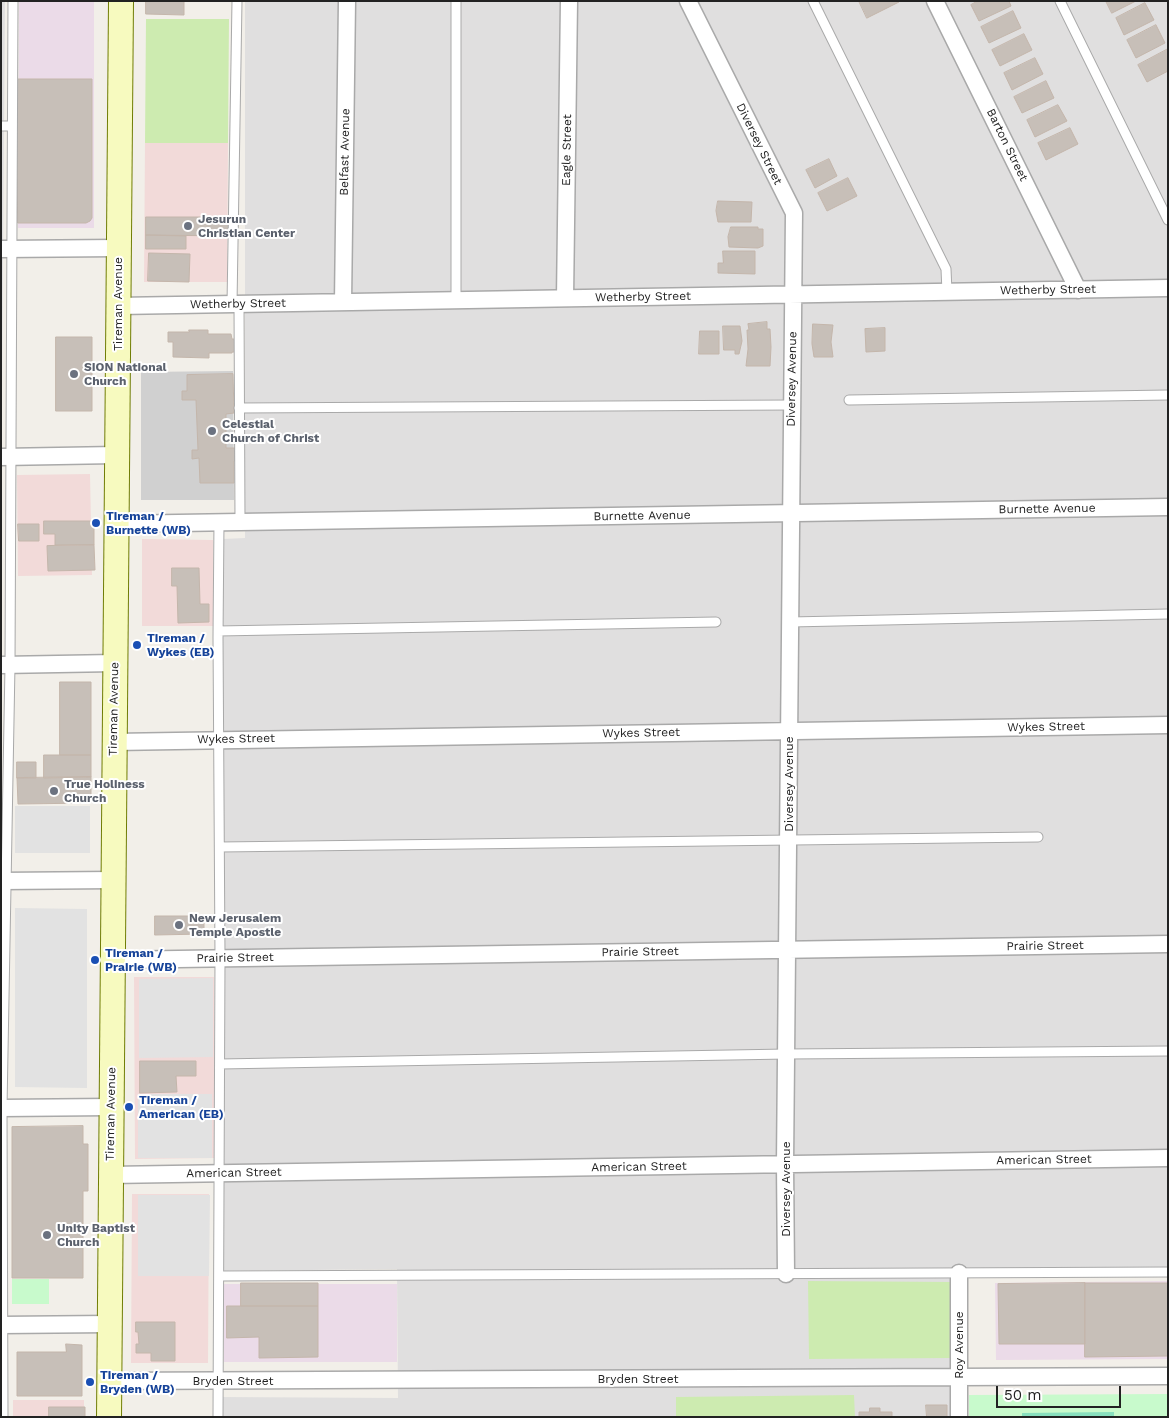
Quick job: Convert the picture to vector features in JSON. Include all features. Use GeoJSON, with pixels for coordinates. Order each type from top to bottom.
{"type":"FeatureCollection","features":[{"type":"Feature","properties":{"kind":"street","name":"Tireman Avenue"},"geometry":{"type":"LineString","coordinates":[[109,1417],[121,1]]}},
{"type":"Feature","properties":{"kind":"street","name":"Belfast Avenue"},"geometry":{"type":"LineString","coordinates":[[344,302],[347,1]]}},
{"type":"Feature","properties":{"kind":"street","name":"Eagle Street"},"geometry":{"type":"LineString","coordinates":[[565,298],[568,1]]}},
{"type":"Feature","properties":{"kind":"street","name":"Diversey Street"},"geometry":{"type":"LineString","coordinates":[[688,1],[794,213],[793,294]]}},
{"type":"Feature","properties":{"kind":"street","name":"Barton Street"},"geometry":{"type":"LineString","coordinates":[[935,1],[1078,290]]}},
{"type":"Feature","properties":{"kind":"street"},"geometry":{"type":"LineString","coordinates":[[6,249],[118,248]]}},
{"type":"Feature","properties":{"kind":"street","name":"Wetherby Street"},"geometry":{"type":"LineString","coordinates":[[118,306],[1168,288]]}},
{"type":"Feature","properties":{"kind":"street","name":"Diversey Avenue"},"geometry":{"type":"LineString","coordinates":[[786,1274],[785,1164],[793,294]]}},
{"type":"Feature","properties":{"kind":"street"},"geometry":{"type":"LineString","coordinates":[[6,457],[116,456]]}},
{"type":"Feature","properties":{"kind":"street","name":"Burnette Avenue"},"geometry":{"type":"LineString","coordinates":[[116,524],[1168,507]]}},
{"type":"Feature","properties":{"kind":"street"},"geometry":{"type":"LineString","coordinates":[[6,665],[115,663]]}},
{"type":"Feature","properties":{"kind":"street","name":"Wykes Street"},"geometry":{"type":"LineString","coordinates":[[114,742],[1168,725]]}},
{"type":"Feature","properties":{"kind":"street"},"geometry":{"type":"LineString","coordinates":[[4,881],[113,880]]}},
{"type":"Feature","properties":{"kind":"street","name":"Prairie Street"},"geometry":{"type":"LineString","coordinates":[[112,960],[1168,944]]}},
{"type":"Feature","properties":{"kind":"street"},"geometry":{"type":"LineString","coordinates":[[2,1108],[111,1107]]}},
{"type":"Feature","properties":{"kind":"street","name":"American Street"},"geometry":{"type":"LineString","coordinates":[[110,1175],[1168,1158]]}},
{"type":"Feature","properties":{"kind":"street","name":"Roy Avenue"},"geometry":{"type":"LineString","coordinates":[[959,1273],[960,1417]]}},
{"type":"Feature","properties":{"kind":"street"},"geometry":{"type":"LineString","coordinates":[[2,1325],[110,1324]]}},
{"type":"Feature","properties":{"kind":"street","name":"Bryden Street"},"geometry":{"type":"LineString","coordinates":[[109,1381],[1168,1376]]}},
{"type":"Feature","properties":{"kind":"lane"},"geometry":{"type":"LineString","coordinates":[[3,1417],[2,998],[6,665],[6,457],[11,347],[6,249],[12,126],[12,1]]}},
{"type":"Feature","properties":{"kind":"lane"},"geometry":{"type":"LineString","coordinates":[[237,1],[235,304],[239,408],[240,522]]}},
{"type":"Feature","properties":{"kind":"lane"},"geometry":{"type":"LineString","coordinates":[[456,1],[456,300]]}},
{"type":"Feature","properties":{"kind":"lane"},"geometry":{"type":"LineString","coordinates":[[813,1],[946,269],[947,292]]}},
{"type":"Feature","properties":{"kind":"lane"},"geometry":{"type":"LineString","coordinates":[[1060,1],[1168,220]]}},
{"type":"Feature","properties":{"kind":"lane"},"geometry":{"type":"LineString","coordinates":[[1,126],[12,126]]}},
{"type":"Feature","properties":{"kind":"lane"},"geometry":{"type":"LineString","coordinates":[[1,347],[11,347]]}},
{"type":"Feature","properties":{"kind":"lane"},"geometry":{"type":"LineString","coordinates":[[849,400],[1168,395]]}},
{"type":"Feature","properties":{"kind":"lane"},"geometry":{"type":"LineString","coordinates":[[239,408],[792,405]]}},
{"type":"Feature","properties":{"kind":"lane"},"geometry":{"type":"LineString","coordinates":[[218,1417],[220,1064],[219,522]]}},
{"type":"Feature","properties":{"kind":"lane"},"geometry":{"type":"LineString","coordinates":[[790,622],[1168,614]]}},
{"type":"Feature","properties":{"kind":"lane"},"geometry":{"type":"LineString","coordinates":[[218,631],[716,622]]}},
{"type":"Feature","properties":{"kind":"lane"},"geometry":{"type":"LineString","coordinates":[[220,847],[1038,837]]}},
{"type":"Feature","properties":{"kind":"lane"},"geometry":{"type":"LineString","coordinates":[[220,1064],[786,1054],[1168,1051]]}},
{"type":"Feature","properties":{"kind":"lane"},"geometry":{"type":"LineString","coordinates":[[219,1276],[1168,1272]]}},
{"type":"Feature","properties":{"kind":"shaded area"},"geometry":{"type":"Polygon","coordinates":[[[1,1],[5,1],[1,519],[1,1]]]}},
{"type":"Feature","properties":{"kind":"shaded area"},"geometry":{"type":"Polygon","coordinates":[[[19,1],[94,1],[94,228],[18,228],[19,1]]]}},
{"type":"Feature","properties":{"kind":"shaded area"},"geometry":{"type":"Polygon","coordinates":[[[245,1],[1168,1],[1168,1268],[951,1269],[950,1417],[219,1417],[219,1397],[398,1398],[397,1269],[223,1271],[223,539],[245,538],[245,1]]]}},
{"type":"Feature","properties":{"kind":"shaded area"},"geometry":{"type":"Polygon","coordinates":[[[145,143],[228,143],[227,282],[144,282],[145,143]]]}},
{"type":"Feature","properties":{"kind":"shaded area"},"geometry":{"type":"Polygon","coordinates":[[[233,371],[234,500],[141,500],[141,372],[233,371]]]}},
{"type":"Feature","properties":{"kind":"shaded area"},"geometry":{"type":"Polygon","coordinates":[[[90,474],[92,575],[18,576],[17,475],[90,474]]]}},
{"type":"Feature","properties":{"kind":"shaded area"},"geometry":{"type":"Polygon","coordinates":[[[142,539],[213,540],[213,626],[142,626],[142,539]]]}},
{"type":"Feature","properties":{"kind":"shaded area"},"geometry":{"type":"Polygon","coordinates":[[[15,806],[90,806],[90,853],[15,853],[15,806]]]}},
{"type":"Feature","properties":{"kind":"shaded area"},"geometry":{"type":"Polygon","coordinates":[[[15,908],[87,909],[87,1088],[15,1087],[15,908]]]}},
{"type":"Feature","properties":{"kind":"shaded area"},"geometry":{"type":"Polygon","coordinates":[[[134,977],[214,977],[215,1158],[135,1159],[134,977]]]}},
{"type":"Feature","properties":{"kind":"shaded area"},"geometry":{"type":"Polygon","coordinates":[[[213,978],[213,1057],[139,1058],[139,979],[213,978]]]}},
{"type":"Feature","properties":{"kind":"shaded area"},"geometry":{"type":"Polygon","coordinates":[[[138,1094],[212,1094],[212,1158],[138,1158],[138,1094]]]}},
{"type":"Feature","properties":{"kind":"shaded area"},"geometry":{"type":"Polygon","coordinates":[[[132,1194],[209,1194],[208,1363],[131,1363],[132,1194]]]}},
{"type":"Feature","properties":{"kind":"shaded area"},"geometry":{"type":"Polygon","coordinates":[[[138,1195],[210,1195],[209,1276],[138,1276],[138,1195]]]}},
{"type":"Feature","properties":{"kind":"shaded area"},"geometry":{"type":"Polygon","coordinates":[[[1168,1281],[1168,1359],[996,1360],[995,1283],[1168,1281]]]}},
{"type":"Feature","properties":{"kind":"shaded area"},"geometry":{"type":"Polygon","coordinates":[[[224,1284],[397,1284],[397,1362],[224,1362],[224,1284]]]}},
{"type":"Feature","properties":{"kind":"shaded area"},"geometry":{"type":"Polygon","coordinates":[[[13,1400],[84,1400],[84,1417],[13,1417],[13,1400]]]}},
{"type":"Feature","properties":{"kind":"green space"},"geometry":{"type":"Polygon","coordinates":[[[146,19],[229,19],[228,143],[145,143],[146,19]]]}},
{"type":"Feature","properties":{"kind":"green space"},"geometry":{"type":"Polygon","coordinates":[[[12,1279],[49,1279],[49,1304],[12,1304],[12,1279]]]}},
{"type":"Feature","properties":{"kind":"green space"},"geometry":{"type":"Polygon","coordinates":[[[808,1281],[951,1282],[950,1358],[809,1359],[808,1281]]]}},
{"type":"Feature","properties":{"kind":"green space"},"geometry":{"type":"Polygon","coordinates":[[[1168,1394],[1168,1417],[969,1417],[969,1395],[1168,1394]]]}},
{"type":"Feature","properties":{"kind":"green space"},"geometry":{"type":"Polygon","coordinates":[[[854,1395],[855,1417],[676,1417],[676,1397],[854,1395]]]}},
{"type":"Feature","properties":{"kind":"green space"},"geometry":{"type":"Polygon","coordinates":[[[1114,1412],[1114,1417],[1022,1417],[1022,1413],[1114,1412]]]}},
{"type":"Feature","properties":{"kind":"building"},"geometry":{"type":"Polygon","coordinates":[[[146,1],[184,1],[184,15],[146,14],[146,1]]]}},
{"type":"Feature","properties":{"kind":"building"},"geometry":{"type":"Polygon","coordinates":[[[859,1],[898,1],[899,2],[867,18],[859,1]]]}},
{"type":"Feature","properties":{"kind":"building"},"geometry":{"type":"Polygon","coordinates":[[[978,1],[1009,1],[1011,6],[979,21],[971,5],[978,1]]]}},
{"type":"Feature","properties":{"kind":"building"},"geometry":{"type":"Polygon","coordinates":[[[1106,1],[1136,1],[1112,13],[1106,1]]]}},
{"type":"Feature","properties":{"kind":"building"},"geometry":{"type":"Polygon","coordinates":[[[1145,3],[1154,20],[1124,35],[1116,18],[1145,3]]]}},
{"type":"Feature","properties":{"kind":"building"},"geometry":{"type":"Polygon","coordinates":[[[1013,11],[1021,28],[989,43],[981,27],[1013,11]]]}},
{"type":"Feature","properties":{"kind":"building"},"geometry":{"type":"Polygon","coordinates":[[[1156,25],[1165,43],[1136,58],[1127,40],[1156,25]]]}},
{"type":"Feature","properties":{"kind":"building"},"geometry":{"type":"Polygon","coordinates":[[[1024,34],[1032,50],[1000,66],[992,50],[1024,34]]]}},
{"type":"Feature","properties":{"kind":"building"},"geometry":{"type":"Polygon","coordinates":[[[1168,49],[1168,71],[1147,82],[1138,65],[1168,49]]]}},
{"type":"Feature","properties":{"kind":"building"},"geometry":{"type":"Polygon","coordinates":[[[1035,58],[1043,74],[1012,90],[1004,73],[1035,58]]]}},
{"type":"Feature","properties":{"kind":"building"},"geometry":{"type":"Polygon","coordinates":[[[17,79],[92,79],[92,218],[86,223],[18,223],[17,79]]]}},
{"type":"Feature","properties":{"kind":"building"},"geometry":{"type":"Polygon","coordinates":[[[1046,81],[1054,98],[1022,113],[1014,97],[1046,81]]]}},
{"type":"Feature","properties":{"kind":"building"},"geometry":{"type":"Polygon","coordinates":[[[1058,105],[1067,121],[1035,137],[1027,120],[1058,105]]]}},
{"type":"Feature","properties":{"kind":"building"},"geometry":{"type":"Polygon","coordinates":[[[1070,128],[1078,144],[1046,160],[1038,143],[1070,128]]]}},
{"type":"Feature","properties":{"kind":"building"},"geometry":{"type":"Polygon","coordinates":[[[829,159],[837,176],[815,188],[806,170],[829,159]]]}},
{"type":"Feature","properties":{"kind":"building"},"geometry":{"type":"Polygon","coordinates":[[[848,178],[857,196],[827,211],[818,193],[848,178]]]}},
{"type":"Feature","properties":{"kind":"building"},"geometry":{"type":"Polygon","coordinates":[[[718,201],[752,202],[751,222],[718,222],[716,211],[718,201]]]}},
{"type":"Feature","properties":{"kind":"building","name":"Jesurun Christian Center"},"geometry":{"type":"Polygon","coordinates":[[[146,217],[230,217],[230,236],[146,235],[146,217]]]}},
{"type":"Feature","properties":{"kind":"building"},"geometry":{"type":"Polygon","coordinates":[[[731,227],[758,227],[758,229],[763,229],[763,246],[758,248],[729,247],[728,237],[731,227]]]}},
{"type":"Feature","properties":{"kind":"building"},"geometry":{"type":"Polygon","coordinates":[[[146,235],[186,236],[186,249],[146,249],[146,235]]]}},
{"type":"Feature","properties":{"kind":"building"},"geometry":{"type":"Polygon","coordinates":[[[723,251],[755,251],[755,274],[718,273],[718,263],[723,263],[723,251]]]}},
{"type":"Feature","properties":{"kind":"building"},"geometry":{"type":"Polygon","coordinates":[[[149,253],[190,254],[189,282],[148,281],[149,253]]]}},
{"type":"Feature","properties":{"kind":"building"},"geometry":{"type":"Polygon","coordinates":[[[767,322],[767,329],[770,329],[770,366],[746,366],[748,324],[767,322]]]}},
{"type":"Feature","properties":{"kind":"building"},"geometry":{"type":"Polygon","coordinates":[[[813,324],[833,325],[831,342],[833,357],[814,357],[812,344],[813,324]]]}},
{"type":"Feature","properties":{"kind":"building"},"geometry":{"type":"Polygon","coordinates":[[[723,326],[740,326],[742,341],[739,354],[735,354],[735,350],[724,350],[723,326]]]}},
{"type":"Feature","properties":{"kind":"building"},"geometry":{"type":"Polygon","coordinates":[[[885,328],[885,351],[866,352],[865,329],[885,328]]]}},
{"type":"Feature","properties":{"kind":"building"},"geometry":{"type":"Polygon","coordinates":[[[189,330],[208,330],[208,334],[231,334],[232,339],[235,339],[235,352],[209,353],[209,358],[173,357],[173,342],[168,342],[168,332],[189,332],[189,330]]]}},
{"type":"Feature","properties":{"kind":"building"},"geometry":{"type":"Polygon","coordinates":[[[700,331],[719,331],[719,354],[699,354],[700,331]]]}},
{"type":"Feature","properties":{"kind":"building","name":"SION National Church"},"geometry":{"type":"Polygon","coordinates":[[[56,337],[92,337],[92,411],[56,411],[56,337]]]}},
{"type":"Feature","properties":{"kind":"building","name":"Celestial Church of Christ"},"geometry":{"type":"Polygon","coordinates":[[[233,374],[234,413],[226,414],[226,448],[237,448],[238,461],[234,461],[234,483],[200,483],[199,458],[192,459],[192,450],[198,450],[196,400],[182,400],[182,391],[187,391],[187,375],[233,374]]]}},
{"type":"Feature","properties":{"kind":"building"},"geometry":{"type":"Polygon","coordinates":[[[44,521],[94,521],[94,545],[55,545],[55,534],[44,534],[44,521]]]}},
{"type":"Feature","properties":{"kind":"building"},"geometry":{"type":"Polygon","coordinates":[[[18,524],[39,524],[39,541],[19,541],[18,524]]]}},
{"type":"Feature","properties":{"kind":"building"},"geometry":{"type":"Polygon","coordinates":[[[94,545],[95,570],[48,571],[47,546],[94,545]]]}},
{"type":"Feature","properties":{"kind":"building"},"geometry":{"type":"Polygon","coordinates":[[[172,568],[199,568],[200,604],[209,604],[209,622],[178,623],[177,586],[172,586],[172,568]]]}},
{"type":"Feature","properties":{"kind":"building"},"geometry":{"type":"Polygon","coordinates":[[[60,682],[91,682],[91,755],[60,755],[60,682]]]}},
{"type":"Feature","properties":{"kind":"building"},"geometry":{"type":"Polygon","coordinates":[[[44,755],[91,755],[91,777],[44,778],[44,755]]]}},
{"type":"Feature","properties":{"kind":"building"},"geometry":{"type":"Polygon","coordinates":[[[17,762],[36,762],[36,778],[17,778],[17,762]]]}},
{"type":"Feature","properties":{"kind":"building","name":"True Holiness Church"},"geometry":{"type":"Polygon","coordinates":[[[91,777],[91,803],[18,804],[17,778],[91,777]]]}},
{"type":"Feature","properties":{"kind":"building","name":"New Jerusalem Temple Apostle"},"geometry":{"type":"Polygon","coordinates":[[[155,916],[204,916],[204,934],[155,935],[155,916]]]}},
{"type":"Feature","properties":{"kind":"building"},"geometry":{"type":"Polygon","coordinates":[[[140,1061],[196,1061],[196,1076],[176,1076],[177,1092],[140,1093],[140,1061]]]}},
{"type":"Feature","properties":{"kind":"building","name":"Unity Baptist Church"},"geometry":{"type":"Polygon","coordinates":[[[83,1126],[83,1144],[88,1144],[88,1191],[83,1191],[83,1278],[12,1278],[12,1127],[83,1126]]]}},
{"type":"Feature","properties":{"kind":"building"},"geometry":{"type":"Polygon","coordinates":[[[241,1283],[318,1283],[318,1306],[241,1306],[241,1283]]]}},
{"type":"Feature","properties":{"kind":"building"},"geometry":{"type":"Polygon","coordinates":[[[1085,1283],[1085,1344],[999,1344],[998,1284],[1085,1283]]]}},
{"type":"Feature","properties":{"kind":"building"},"geometry":{"type":"Polygon","coordinates":[[[1085,1283],[1168,1283],[1168,1356],[1085,1357],[1085,1283]]]}},
{"type":"Feature","properties":{"kind":"building"},"geometry":{"type":"Polygon","coordinates":[[[227,1306],[318,1306],[318,1357],[259,1358],[259,1337],[227,1338],[227,1306]]]}},
{"type":"Feature","properties":{"kind":"building"},"geometry":{"type":"Polygon","coordinates":[[[136,1322],[175,1322],[175,1361],[151,1361],[151,1353],[136,1353],[136,1344],[139,1344],[136,1322]]]}},
{"type":"Feature","properties":{"kind":"building"},"geometry":{"type":"Polygon","coordinates":[[[66,1344],[82,1345],[82,1396],[17,1396],[17,1352],[66,1352],[66,1344]]]}},
{"type":"Feature","properties":{"kind":"building"},"geometry":{"type":"Polygon","coordinates":[[[926,1405],[947,1405],[947,1417],[927,1417],[926,1405]]]}},
{"type":"Feature","properties":{"kind":"building"},"geometry":{"type":"Polygon","coordinates":[[[49,1407],[85,1407],[85,1417],[49,1417],[49,1407]]]}},
{"type":"Feature","properties":{"kind":"building"},"geometry":{"type":"Polygon","coordinates":[[[870,1408],[880,1408],[880,1412],[892,1412],[892,1417],[859,1417],[859,1412],[869,1412],[870,1408]]]}},
{"type":"Feature","properties":{"kind":"place","name":"Jesurun Christian Center"},"geometry":{"type":"Point","coordinates":[188,226]}},
{"type":"Feature","properties":{"kind":"place","name":"SION National Church"},"geometry":{"type":"Point","coordinates":[74,374]}},
{"type":"Feature","properties":{"kind":"place","name":"Celestial Church of Christ"},"geometry":{"type":"Point","coordinates":[212,431]}},
{"type":"Feature","properties":{"kind":"place","name":"Tireman / Burnette (WB)"},"geometry":{"type":"Point","coordinates":[96,523]}},
{"type":"Feature","properties":{"kind":"place","name":"Tireman / Wykes (EB)"},"geometry":{"type":"Point","coordinates":[137,645]}},
{"type":"Feature","properties":{"kind":"place","name":"True Holiness Church"},"geometry":{"type":"Point","coordinates":[54,791]}},
{"type":"Feature","properties":{"kind":"place","name":"New Jerusalem Temple Apostle"},"geometry":{"type":"Point","coordinates":[179,925]}},
{"type":"Feature","properties":{"kind":"place","name":"Tireman / Prairie (WB)"},"geometry":{"type":"Point","coordinates":[95,960]}},
{"type":"Feature","properties":{"kind":"place","name":"Tireman / American (EB)"},"geometry":{"type":"Point","coordinates":[129,1107]}},
{"type":"Feature","properties":{"kind":"place","name":"Unity Baptist Church"},"geometry":{"type":"Point","coordinates":[47,1235]}},
{"type":"Feature","properties":{"kind":"place","name":"Tireman / Bryden (WB)"},"geometry":{"type":"Point","coordinates":[90,1382]}}]}
